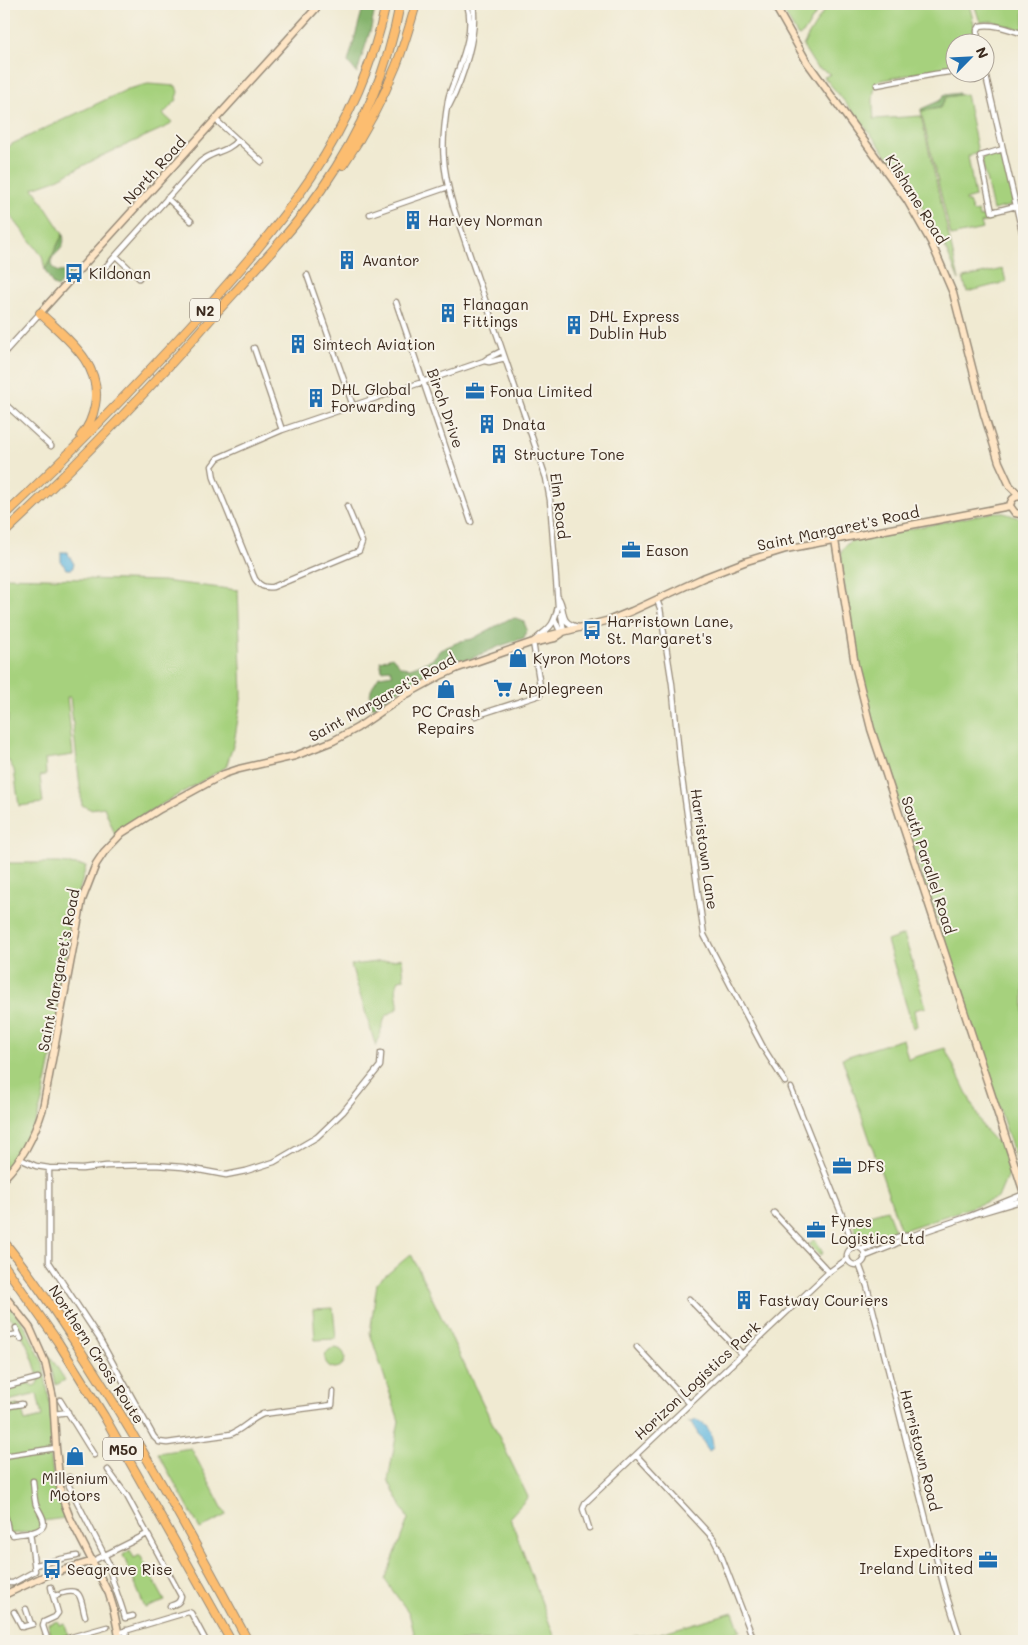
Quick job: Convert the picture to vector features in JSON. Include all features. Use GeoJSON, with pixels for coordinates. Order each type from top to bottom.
{"type":"FeatureCollection","features":[{"type":"Feature","properties":{"kind":"highway","name":"N2"},"geometry":{"type":"LineString","coordinates":[[4,516],[153,367],[250,258],[302,191],[322,163],[348,116],[369,65],[386,4]]}},
{"type":"Feature","properties":{"kind":"highway","name":"N2"},"geometry":{"type":"LineString","coordinates":[[4,533],[122,416],[292,228],[320,191],[339,162],[364,117],[380,78],[394,33],[400,4]]}},
{"type":"Feature","properties":{"kind":"highway"},"geometry":{"type":"LineString","coordinates":[[217,312],[273,256],[299,225],[356,145],[378,107],[390,81],[404,46],[416,4]]}},
{"type":"Feature","properties":{"kind":"highway"},"geometry":{"type":"LineString","coordinates":[[38,484],[54,464],[84,434],[91,421],[96,398],[93,375],[82,354],[40,313]]}},
{"type":"Feature","properties":{"kind":"highway","name":"Northern Cross Route"},"geometry":{"type":"LineString","coordinates":[[4,1242],[70,1335],[118,1410],[186,1526],[248,1641]]}},
{"type":"Feature","properties":{"kind":"highway","name":"Northern Cross Route"},"geometry":{"type":"LineString","coordinates":[[4,1265],[58,1342],[104,1416],[231,1641]]}},
{"type":"Feature","properties":{"kind":"main road","name":"North Road"},"geometry":{"type":"LineString","coordinates":[[40,313],[320,4]]}},
{"type":"Feature","properties":{"kind":"main road","name":"Kilshane Road"},"geometry":{"type":"LineString","coordinates":[[774,4],[812,68],[906,200],[934,248],[953,293],[986,422],[999,462],[1010,486],[1011,504]]}},
{"type":"Feature","properties":{"kind":"main road","name":"Kilshane Road"},"geometry":{"type":"LineString","coordinates":[[1010,486],[1022,497]]}},
{"type":"Feature","properties":{"kind":"main road","name":"Saint Margaret's Road"},"geometry":{"type":"LineString","coordinates":[[4,1178],[20,1159],[39,1122],[47,1092],[82,900],[88,880],[96,864],[122,834],[154,812],[224,774],[278,761],[314,749],[357,728],[407,694],[458,668],[533,642],[555,638],[564,632],[610,620],[702,578],[747,561],[786,550],[1011,504],[1015,497],[1022,497]]}},
{"type":"Feature","properties":{"kind":"main road"},"geometry":{"type":"LineString","coordinates":[[1011,504],[1015,513],[1024,513]]}},
{"type":"Feature","properties":{"kind":"main road","name":"South Parallel Road"},"geometry":{"type":"LineString","coordinates":[[835,540],[855,664],[871,728],[1024,1193]]}},
{"type":"Feature","properties":{"kind":"main road"},"geometry":{"type":"LineString","coordinates":[[4,1295],[30,1328],[45,1362],[51,1385],[60,1487],[65,1506],[109,1594],[120,1641]]}},
{"type":"Feature","properties":{"kind":"main road"},"geometry":{"type":"LineString","coordinates":[[4,1595],[46,1575],[93,1561]]}},
{"type":"Feature","properties":{"kind":"street","name":"Elm Road"},"geometry":{"type":"LineString","coordinates":[[448,107],[448,99],[468,40],[470,24],[467,4]]}},
{"type":"Feature","properties":{"kind":"street","name":"Elm Road"},"geometry":{"type":"LineString","coordinates":[[473,4],[474,25],[469,53],[448,107],[443,132],[442,151],[448,187],[502,351],[544,470],[558,606],[555,620]]}},
{"type":"Feature","properties":{"kind":"street"},"geometry":{"type":"LineString","coordinates":[[977,32],[980,26],[992,25],[1024,34]]}},
{"type":"Feature","properties":{"kind":"street"},"geometry":{"type":"LineString","coordinates":[[877,86],[946,72]]}},
{"type":"Feature","properties":{"kind":"street"},"geometry":{"type":"LineString","coordinates":[[987,82],[1024,240]]}},
{"type":"Feature","properties":{"kind":"street"},"geometry":{"type":"LineString","coordinates":[[216,120],[262,162]]}},
{"type":"Feature","properties":{"kind":"street"},"geometry":{"type":"LineString","coordinates":[[101,272],[204,159],[228,150],[238,140]]}},
{"type":"Feature","properties":{"kind":"street"},"geometry":{"type":"LineString","coordinates":[[1003,150],[980,156],[992,212],[1016,206]]}},
{"type":"Feature","properties":{"kind":"street"},"geometry":{"type":"LineString","coordinates":[[370,214],[448,187]]}},
{"type":"Feature","properties":{"kind":"street"},"geometry":{"type":"LineString","coordinates":[[167,198],[192,221]]}},
{"type":"Feature","properties":{"kind":"street"},"geometry":{"type":"LineString","coordinates":[[116,256],[139,278]]}},
{"type":"Feature","properties":{"kind":"street"},"geometry":{"type":"LineString","coordinates":[[307,275],[353,406]]}},
{"type":"Feature","properties":{"kind":"street","name":"Birch Drive"},"geometry":{"type":"LineString","coordinates":[[396,302],[471,522]]}},
{"type":"Feature","properties":{"kind":"street","name":"North Road"},"geometry":{"type":"LineString","coordinates":[[4,353],[40,313]]}},
{"type":"Feature","properties":{"kind":"street"},"geometry":{"type":"LineString","coordinates":[[254,348],[282,430]]}},
{"type":"Feature","properties":{"kind":"street"},"geometry":{"type":"LineString","coordinates":[[347,506],[362,542],[359,551],[273,587],[266,588],[259,585],[254,579],[214,478],[212,466],[218,458],[282,430],[484,361],[502,351]]}},
{"type":"Feature","properties":{"kind":"street"},"geometry":{"type":"LineString","coordinates":[[484,361],[489,362],[505,358]]}},
{"type":"Feature","properties":{"kind":"street"},"geometry":{"type":"LineString","coordinates":[[4,403],[51,446]]}},
{"type":"Feature","properties":{"kind":"street","name":"Elm Road"},"geometry":{"type":"LineString","coordinates":[[557,596],[561,602],[566,621],[570,625],[580,627]]}},
{"type":"Feature","properties":{"kind":"street","name":"Harristown Lane"},"geometry":{"type":"LineString","coordinates":[[657,600],[660,608],[672,684],[680,764],[704,935],[767,1053],[785,1082]]}},
{"type":"Feature","properties":{"kind":"street","name":"Elm Road"},"geometry":{"type":"LineString","coordinates":[[558,606],[561,612],[564,632]]}},
{"type":"Feature","properties":{"kind":"street"},"geometry":{"type":"LineString","coordinates":[[555,620],[558,629],[564,632]]}},
{"type":"Feature","properties":{"kind":"street"},"geometry":{"type":"LineString","coordinates":[[475,716],[540,695],[533,642],[549,630],[555,620]]}},
{"type":"Feature","properties":{"kind":"street"},"geometry":{"type":"LineString","coordinates":[[20,1159],[36,1166],[49,1168],[82,1169],[126,1165],[170,1165],[226,1175],[274,1162],[317,1137],[344,1112],[380,1066],[381,1053]]}},
{"type":"Feature","properties":{"kind":"street"},"geometry":{"type":"LineString","coordinates":[[791,1088],[848,1230],[853,1247]]}},
{"type":"Feature","properties":{"kind":"street"},"geometry":{"type":"LineString","coordinates":[[49,1168],[51,1265],[99,1338],[154,1437],[159,1442],[167,1443],[231,1434],[240,1430],[256,1417],[264,1414],[332,1405],[333,1392]]}},
{"type":"Feature","properties":{"kind":"street"},"geometry":{"type":"LineString","coordinates":[[970,1216],[1024,1193]]}},
{"type":"Feature","properties":{"kind":"street"},"geometry":{"type":"LineString","coordinates":[[853,1247],[847,1254],[847,1260],[854,1265],[859,1264],[864,1257],[911,1236],[1024,1200]]}},
{"type":"Feature","properties":{"kind":"street"},"geometry":{"type":"LineString","coordinates":[[774,1213],[829,1272]]}},
{"type":"Feature","properties":{"kind":"street"},"geometry":{"type":"LineString","coordinates":[[853,1247],[862,1249],[901,1236],[911,1236]]}},
{"type":"Feature","properties":{"kind":"street"},"geometry":{"type":"LineString","coordinates":[[862,1249],[864,1257]]}},
{"type":"Feature","properties":{"kind":"street","name":"Horizon Logistics Park"},"geometry":{"type":"LineString","coordinates":[[589,1528],[582,1509],[585,1503],[829,1272],[847,1260]]}},
{"type":"Feature","properties":{"kind":"street","name":"Harristown Road"},"geometry":{"type":"LineString","coordinates":[[859,1264],[867,1286],[936,1559],[961,1641]]}},
{"type":"Feature","properties":{"kind":"street"},"geometry":{"type":"LineString","coordinates":[[689,1299],[742,1354]]}},
{"type":"Feature","properties":{"kind":"street"},"geometry":{"type":"LineString","coordinates":[[4,1337],[19,1336],[16,1328]]}},
{"type":"Feature","properties":{"kind":"street"},"geometry":{"type":"LineString","coordinates":[[637,1348],[690,1404]]}},
{"type":"Feature","properties":{"kind":"street"},"geometry":{"type":"LineString","coordinates":[[4,1396],[4,1387],[35,1379],[34,1386]]}},
{"type":"Feature","properties":{"kind":"street"},"geometry":{"type":"LineString","coordinates":[[60,1400],[94,1455]]}},
{"type":"Feature","properties":{"kind":"street"},"geometry":{"type":"LineString","coordinates":[[4,1407],[22,1404]]}},
{"type":"Feature","properties":{"kind":"street"},"geometry":{"type":"LineString","coordinates":[[54,1414],[68,1412]]}},
{"type":"Feature","properties":{"kind":"street"},"geometry":{"type":"LineString","coordinates":[[4,1456],[56,1448]]}},
{"type":"Feature","properties":{"kind":"street"},"geometry":{"type":"LineString","coordinates":[[636,1455],[713,1538],[754,1641]]}},
{"type":"Feature","properties":{"kind":"street"},"geometry":{"type":"LineString","coordinates":[[108,1470],[126,1496],[181,1596],[178,1603],[170,1606]]}},
{"type":"Feature","properties":{"kind":"street"},"geometry":{"type":"LineString","coordinates":[[115,1479],[120,1475]]}},
{"type":"Feature","properties":{"kind":"street"},"geometry":{"type":"LineString","coordinates":[[69,1477],[69,1486],[106,1555],[125,1618],[133,1616]]}},
{"type":"Feature","properties":{"kind":"street"},"geometry":{"type":"LineString","coordinates":[[4,1515],[10,1534],[38,1531],[42,1528],[44,1525],[36,1504],[33,1482]]}},
{"type":"Feature","properties":{"kind":"street"},"geometry":{"type":"LineString","coordinates":[[5,1579],[7,1583],[13,1583],[34,1572],[35,1565],[30,1532]]}},
{"type":"Feature","properties":{"kind":"street"},"geometry":{"type":"LineString","coordinates":[[93,1561],[147,1534]]}},
{"type":"Feature","properties":{"kind":"street"},"geometry":{"type":"LineString","coordinates":[[35,1565],[77,1556]]}},
{"type":"Feature","properties":{"kind":"street"},"geometry":{"type":"LineString","coordinates":[[14,1612],[22,1627],[56,1617],[58,1613],[58,1595],[51,1587]]}},
{"type":"Feature","properties":{"kind":"street"},"geometry":{"type":"LineString","coordinates":[[58,1595],[72,1590],[76,1591],[85,1616]]}},
{"type":"Feature","properties":{"kind":"street"},"geometry":{"type":"LineString","coordinates":[[26,1609],[34,1624]]}},
{"type":"Feature","properties":{"kind":"street"},"geometry":{"type":"LineString","coordinates":[[118,1633],[188,1612],[206,1641]]}},
{"type":"Feature","properties":{"kind":"street"},"geometry":{"type":"LineString","coordinates":[[44,1622],[43,1626],[48,1641]]}},
{"type":"Feature","properties":{"kind":"street"},"geometry":{"type":"LineString","coordinates":[[57,1641],[107,1627]]}},
{"type":"Feature","properties":{"kind":"street"},"geometry":{"type":"LineString","coordinates":[[126,1630],[127,1641]]}},
{"type":"Feature","properties":{"kind":"green space"},"geometry":{"type":"Polygon","coordinates":[[[364,4],[376,4],[371,28],[357,73],[348,62],[364,4]]]}},
{"type":"Feature","properties":{"kind":"green space"},"geometry":{"type":"Polygon","coordinates":[[[779,4],[822,4],[803,34],[798,36],[779,4]]]}},
{"type":"Feature","properties":{"kind":"green space"},"geometry":{"type":"Polygon","coordinates":[[[828,4],[969,4],[975,32],[946,32],[946,68],[878,81],[873,99],[874,119],[921,116],[959,280],[941,238],[921,205],[867,130],[824,77],[831,74],[816,67],[803,46],[828,4]]]}},
{"type":"Feature","properties":{"kind":"green space"},"geometry":{"type":"Polygon","coordinates":[[[974,4],[1024,4],[1024,31],[992,21],[980,22],[974,4]]]}},
{"type":"Feature","properties":{"kind":"green space"},"geometry":{"type":"Polygon","coordinates":[[[148,84],[176,86],[178,92],[177,100],[163,114],[172,122],[168,126],[53,181],[33,188],[63,234],[45,270],[42,256],[4,207],[4,151],[12,144],[128,89],[148,84]]]}},
{"type":"Feature","properties":{"kind":"green space"},"geometry":{"type":"Polygon","coordinates":[[[959,93],[959,95],[946,97],[940,108],[921,111],[921,109],[939,101],[945,95],[959,93]]]}},
{"type":"Feature","properties":{"kind":"green space"},"geometry":{"type":"Polygon","coordinates":[[[966,94],[978,153],[968,156],[975,197],[965,200],[969,202],[973,212],[978,211],[979,217],[991,215],[992,220],[981,223],[983,229],[951,236],[921,111],[939,108],[946,97],[966,94]]]}},
{"type":"Feature","properties":{"kind":"green space"},"geometry":{"type":"Polygon","coordinates":[[[1002,151],[1014,205],[993,210],[982,161],[983,157],[1002,151]]]}},
{"type":"Feature","properties":{"kind":"green space"},"geometry":{"type":"Polygon","coordinates":[[[63,234],[63,245],[52,258],[52,267],[58,272],[72,271],[58,287],[53,285],[45,270],[63,234]]]}},
{"type":"Feature","properties":{"kind":"green space"},"geometry":{"type":"Polygon","coordinates":[[[1003,269],[1006,282],[967,292],[963,278],[1003,269]]]}},
{"type":"Feature","properties":{"kind":"green space"},"geometry":{"type":"Polygon","coordinates":[[[994,512],[1024,519],[1024,1183],[874,731],[856,658],[843,578],[841,553],[849,542],[854,540],[994,512]]]}},
{"type":"Feature","properties":{"kind":"green space"},"geometry":{"type":"Polygon","coordinates":[[[4,577],[162,581],[238,590],[242,694],[234,743],[226,767],[138,818],[116,837],[104,807],[90,809],[82,805],[70,697],[67,697],[73,755],[45,759],[46,775],[40,776],[43,803],[19,806],[14,770],[9,761],[4,761],[4,722],[8,722],[7,703],[4,703],[4,577]]]}},
{"type":"Feature","properties":{"kind":"green space"},"geometry":{"type":"Polygon","coordinates":[[[516,618],[524,622],[527,630],[524,638],[500,646],[399,690],[373,708],[370,695],[374,684],[379,676],[393,674],[390,669],[382,670],[380,661],[392,657],[401,667],[410,668],[432,660],[440,650],[461,641],[472,639],[509,619],[516,618]]]}},
{"type":"Feature","properties":{"kind":"green space"},"geometry":{"type":"Polygon","coordinates":[[[4,856],[5,863],[59,863],[86,866],[70,926],[59,1020],[43,1098],[36,1122],[23,1147],[4,1173],[4,856]]]}},
{"type":"Feature","properties":{"kind":"green space"},"geometry":{"type":"Polygon","coordinates":[[[904,935],[926,1007],[914,1010],[917,1026],[913,1028],[887,941],[904,935]]]}},
{"type":"Feature","properties":{"kind":"green space"},"geometry":{"type":"Polygon","coordinates":[[[402,958],[404,979],[399,980],[396,987],[398,1008],[385,1017],[376,1047],[351,965],[402,958]]]}},
{"type":"Feature","properties":{"kind":"green space"},"geometry":{"type":"Polygon","coordinates":[[[903,1039],[908,1059],[945,1048],[984,1129],[995,1141],[1001,1140],[1011,1167],[998,1198],[901,1231],[842,1058],[903,1039]]]}},
{"type":"Feature","properties":{"kind":"green space"},"geometry":{"type":"Polygon","coordinates":[[[887,1210],[896,1233],[863,1242],[859,1240],[852,1220],[887,1210]]]}},
{"type":"Feature","properties":{"kind":"green space"},"geometry":{"type":"Polygon","coordinates":[[[814,1239],[823,1253],[819,1255],[809,1245],[814,1239]]]}},
{"type":"Feature","properties":{"kind":"green space"},"geometry":{"type":"Polygon","coordinates":[[[411,1254],[528,1497],[510,1517],[556,1641],[416,1641],[409,1613],[385,1580],[408,1519],[388,1480],[399,1421],[370,1333],[377,1283],[411,1254]]]}},
{"type":"Feature","properties":{"kind":"green space"},"geometry":{"type":"Polygon","coordinates":[[[4,1299],[24,1324],[43,1363],[50,1405],[53,1440],[49,1445],[54,1481],[65,1518],[43,1521],[38,1531],[10,1534],[4,1515],[4,1407],[17,1405],[21,1407],[25,1421],[42,1417],[37,1394],[4,1402],[8,1388],[28,1383],[33,1386],[39,1380],[34,1362],[23,1337],[8,1315],[4,1316],[4,1299]]]}},
{"type":"Feature","properties":{"kind":"green space"},"geometry":{"type":"Polygon","coordinates":[[[333,1308],[336,1339],[315,1340],[313,1309],[333,1308]]]}},
{"type":"Feature","properties":{"kind":"green space"},"geometry":{"type":"Polygon","coordinates":[[[335,1348],[342,1351],[345,1358],[342,1365],[335,1368],[328,1365],[325,1358],[328,1351],[335,1348]]]}},
{"type":"Feature","properties":{"kind":"green space"},"geometry":{"type":"Polygon","coordinates":[[[50,1356],[65,1380],[56,1385],[48,1357],[50,1356]]]}},
{"type":"Feature","properties":{"kind":"green space"},"geometry":{"type":"Polygon","coordinates":[[[191,1448],[226,1515],[200,1529],[158,1453],[191,1448]]]}},
{"type":"Feature","properties":{"kind":"green space"},"geometry":{"type":"Polygon","coordinates":[[[130,1550],[134,1558],[140,1555],[165,1601],[145,1608],[123,1555],[130,1550]]]}},
{"type":"Feature","properties":{"kind":"green space"},"geometry":{"type":"Polygon","coordinates":[[[733,1612],[740,1631],[711,1641],[699,1641],[695,1634],[675,1641],[609,1641],[616,1638],[657,1634],[733,1612]]]}},
{"type":"Feature","properties":{"kind":"green space"},"geometry":{"type":"Polygon","coordinates":[[[58,1621],[59,1625],[65,1623],[68,1635],[52,1638],[48,1624],[58,1621]]]}},
{"type":"Feature","properties":{"kind":"water"},"geometry":{"type":"Polygon","coordinates":[[[61,552],[67,552],[74,564],[72,569],[66,569],[61,561],[61,552]]]}},
{"type":"Feature","properties":{"kind":"water"},"geometry":{"type":"Polygon","coordinates":[[[696,1420],[707,1427],[711,1435],[713,1448],[709,1451],[692,1424],[688,1422],[696,1420]]]}},
{"type":"Feature","properties":{"kind":"place","name":"Harvey Norman"},"geometry":{"type":"Point","coordinates":[413,220]}},
{"type":"Feature","properties":{"kind":"place","name":"Avantor"},"geometry":{"type":"Point","coordinates":[347,260]}},
{"type":"Feature","properties":{"kind":"place","name":"Kildonan"},"geometry":{"type":"Point","coordinates":[74,273]}},
{"type":"Feature","properties":{"kind":"place","name":"Flanagan Fittings"},"geometry":{"type":"Point","coordinates":[448,313]}},
{"type":"Feature","properties":{"kind":"place","name":"DHL Express Dublin Hub"},"geometry":{"type":"Point","coordinates":[574,325]}},
{"type":"Feature","properties":{"kind":"place","name":"Simtech Aviation"},"geometry":{"type":"Point","coordinates":[298,344]}},
{"type":"Feature","properties":{"kind":"place","name":"Fonua Limited"},"geometry":{"type":"Point","coordinates":[475,391]}},
{"type":"Feature","properties":{"kind":"place","name":"DHL Global Forwarding"},"geometry":{"type":"Point","coordinates":[316,398]}},
{"type":"Feature","properties":{"kind":"place","name":"Dnata"},"geometry":{"type":"Point","coordinates":[487,424]}},
{"type":"Feature","properties":{"kind":"place","name":"Structure Tone"},"geometry":{"type":"Point","coordinates":[499,454]}},
{"type":"Feature","properties":{"kind":"place","name":"Eason"},"geometry":{"type":"Point","coordinates":[631,550]}},
{"type":"Feature","properties":{"kind":"place","name":"Harristown Lane, St. Margaret's"},"geometry":{"type":"Point","coordinates":[592,630]}},
{"type":"Feature","properties":{"kind":"place","name":"Kyron Motors"},"geometry":{"type":"Point","coordinates":[518,658]}},
{"type":"Feature","properties":{"kind":"place","name":"Applegreen"},"geometry":{"type":"Point","coordinates":[503,688]}},
{"type":"Feature","properties":{"kind":"place","name":"PC Crash Repairs"},"geometry":{"type":"Point","coordinates":[446,689]}},
{"type":"Feature","properties":{"kind":"place","name":"DFS"},"geometry":{"type":"Point","coordinates":[842,1166]}},
{"type":"Feature","properties":{"kind":"place","name":"Fynes Logistics Ltd"},"geometry":{"type":"Point","coordinates":[816,1230]}},
{"type":"Feature","properties":{"kind":"place","name":"Fastway Couriers"},"geometry":{"type":"Point","coordinates":[744,1300]}},
{"type":"Feature","properties":{"kind":"place","name":"Millenium Motors"},"geometry":{"type":"Point","coordinates":[75,1456]}},
{"type":"Feature","properties":{"kind":"place","name":"Expeditors Ireland Limited"},"geometry":{"type":"Point","coordinates":[988,1560]}},
{"type":"Feature","properties":{"kind":"place","name":"Seagrave Rise"},"geometry":{"type":"Point","coordinates":[52,1569]}}]}
